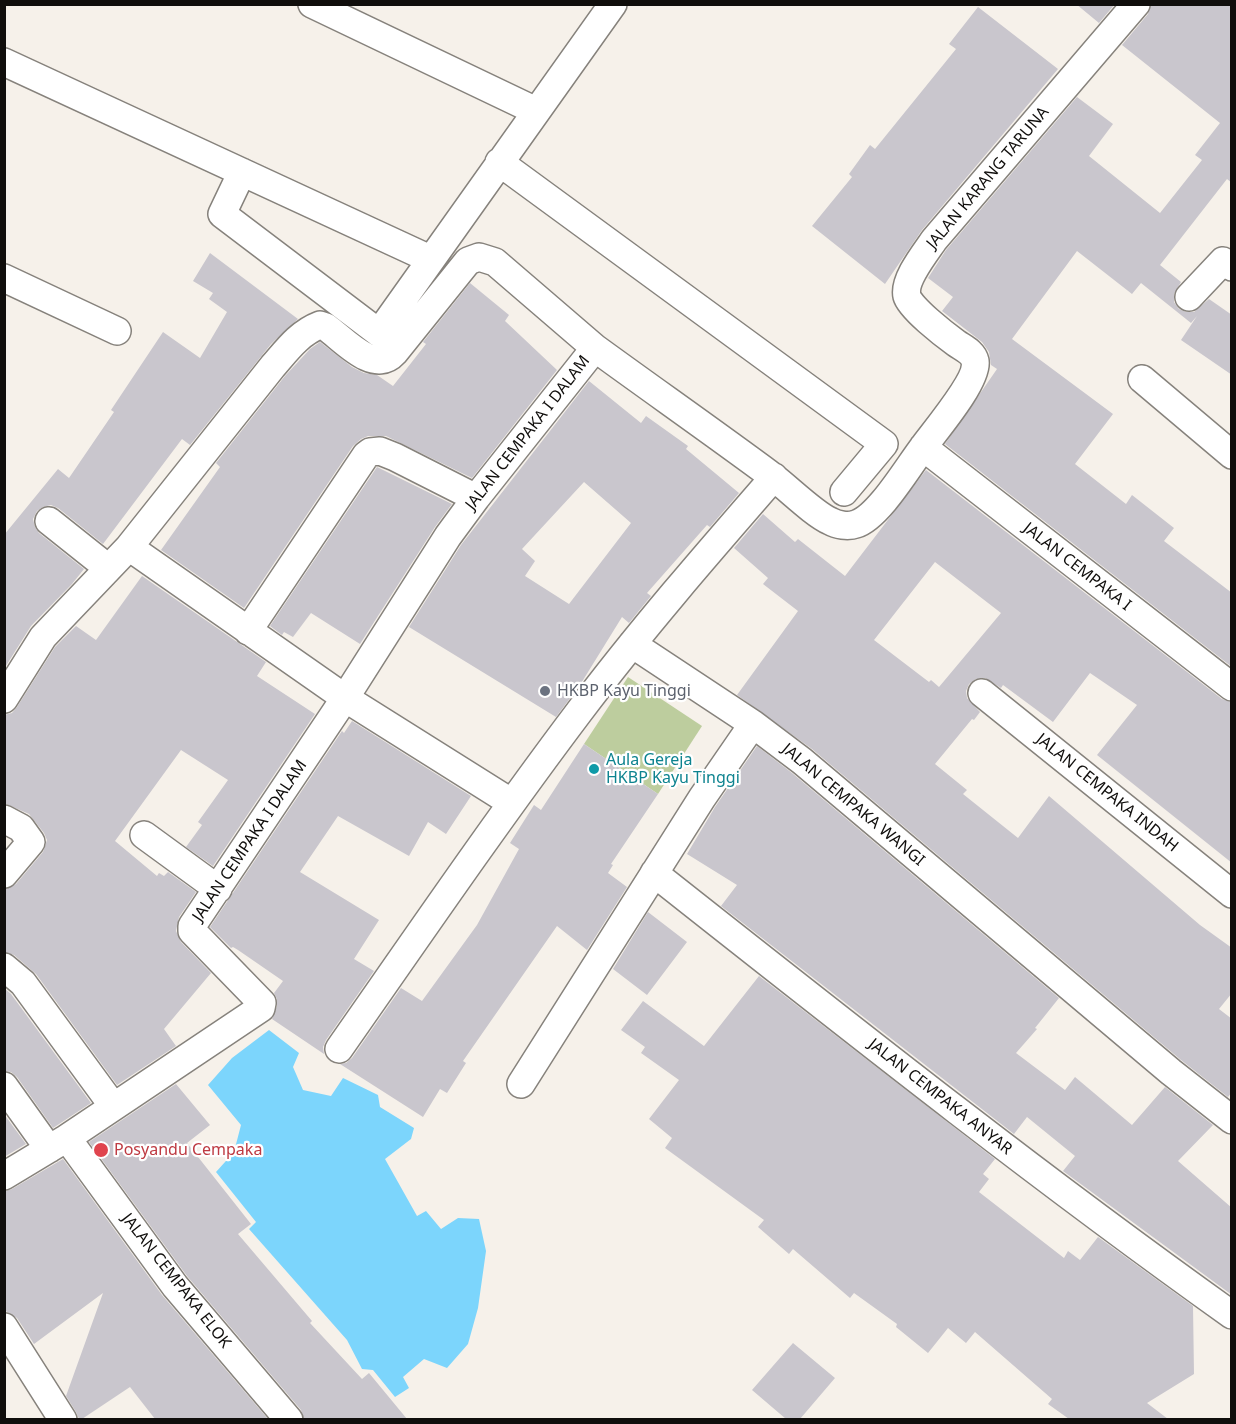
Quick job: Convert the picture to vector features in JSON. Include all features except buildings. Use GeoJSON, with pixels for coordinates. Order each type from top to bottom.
{"type":"FeatureCollection","features":[{"type":"Feature","properties":{"kind":"street"},"geometry":{"type":"LineString","coordinates":[[312,4],[536,111]]}},
{"type":"Feature","properties":{"kind":"street"},"geometry":{"type":"LineString","coordinates":[[242,172],[222,214],[379,333],[613,4]]}},
{"type":"Feature","properties":{"kind":"street","name":"JALAN KARANG TARUNA"},"geometry":{"type":"LineString","coordinates":[[824,517],[829,521],[844,525],[856,524],[869,517],[885,499],[963,393],[975,366],[975,360],[971,354],[940,331],[912,304],[907,296],[912,274],[934,240],[1136,4]]}},
{"type":"Feature","properties":{"kind":"street"},"geometry":{"type":"LineString","coordinates":[[4,62],[430,259]]}},
{"type":"Feature","properties":{"kind":"street"},"geometry":{"type":"LineString","coordinates":[[499,162],[884,444],[844,492]]}},
{"type":"Feature","properties":{"kind":"street"},"geometry":{"type":"LineString","coordinates":[[4,699],[43,637],[129,547],[273,366],[309,329],[320,325],[334,332],[365,356],[384,360],[394,353],[468,261],[479,257],[495,262],[596,348]]}},
{"type":"Feature","properties":{"kind":"street"},"geometry":{"type":"LineString","coordinates":[[1189,297],[1229,260]]}},
{"type":"Feature","properties":{"kind":"street"},"geometry":{"type":"LineString","coordinates":[[4,278],[117,331]]}},
{"type":"Feature","properties":{"kind":"street","name":"JALAN CEMPAKA I DALAM"},"geometry":{"type":"LineString","coordinates":[[113,1106],[260,1009],[262,1003],[191,929],[345,698],[448,536],[596,348],[774,477],[824,517]]}},
{"type":"Feature","properties":{"kind":"street"},"geometry":{"type":"LineString","coordinates":[[1142,379],[1232,455]]}},
{"type":"Feature","properties":{"kind":"street","name":"JALAN CEMPAKA I"},"geometry":{"type":"LineString","coordinates":[[923,447],[1232,687]]}},
{"type":"Feature","properties":{"kind":"street"},"geometry":{"type":"LineString","coordinates":[[248,631],[370,452],[380,451],[395,457],[476,498]]}},
{"type":"Feature","properties":{"kind":"street"},"geometry":{"type":"LineString","coordinates":[[339,1049],[512,803],[632,644],[700,561],[774,477]]}},
{"type":"Feature","properties":{"kind":"street"},"geometry":{"type":"LineString","coordinates":[[49,521],[108,568]]}},
{"type":"Feature","properties":{"kind":"street"},"geometry":{"type":"LineString","coordinates":[[129,547],[345,698],[512,803]]}},
{"type":"Feature","properties":{"kind":"street","name":"JALAN CEMPAKA WANGI"},"geometry":{"type":"LineString","coordinates":[[632,644],[753,724],[802,761],[1171,1072],[1232,1120]]}},
{"type":"Feature","properties":{"kind":"street","name":"JALAN CEMPAKA INDAH"},"geometry":{"type":"LineString","coordinates":[[982,693],[1232,894]]}},
{"type":"Feature","properties":{"kind":"street"},"geometry":{"type":"LineString","coordinates":[[521,1084],[702,798],[753,724]]}},
{"type":"Feature","properties":{"kind":"street"},"geometry":{"type":"LineString","coordinates":[[4,819],[21,828],[31,842],[4,874]]}},
{"type":"Feature","properties":{"kind":"street"},"geometry":{"type":"LineString","coordinates":[[144,835],[218,889]]}},
{"type":"Feature","properties":{"kind":"street","name":"JALAN CEMPAKA ANYAR"},"geometry":{"type":"LineString","coordinates":[[654,873],[1003,1145],[1144,1252],[1232,1314]]}},
{"type":"Feature","properties":{"kind":"street"},"geometry":{"type":"LineString","coordinates":[[4,967],[23,983],[113,1106],[58,1144],[4,1176]]}},
{"type":"Feature","properties":{"kind":"street","name":"JALAN CEMPAKA ELOK"},"geometry":{"type":"LineString","coordinates":[[4,1086],[58,1144],[289,1419]]}},
{"type":"Feature","properties":{"kind":"street"},"geometry":{"type":"LineString","coordinates":[[4,1327],[63,1419]]}},
{"type":"Feature","properties":{"kind":"green space"},"geometry":{"type":"Polygon","coordinates":[[[628,677],[702,726],[658,794],[584,744],[628,677]]]}},
{"type":"Feature","properties":{"kind":"water"},"geometry":{"type":"Polygon","coordinates":[[[269,1030],[299,1053],[293,1067],[303,1090],[331,1096],[343,1078],[378,1095],[380,1107],[414,1128],[411,1139],[385,1159],[417,1216],[426,1211],[441,1229],[458,1218],[479,1219],[486,1251],[478,1308],[468,1344],[447,1368],[424,1359],[403,1377],[409,1388],[395,1397],[373,1370],[362,1369],[347,1340],[249,1229],[256,1222],[216,1172],[234,1152],[241,1125],[208,1085],[232,1058],[269,1030]]]}},
{"type":"Feature","properties":{"kind":"place","name":"HKBP Kayu Tinggi"},"geometry":{"type":"Point","coordinates":[545,691]}},
{"type":"Feature","properties":{"kind":"place","name":"Aula Gereja HKBP Kayu Tinggi"},"geometry":{"type":"Point","coordinates":[594,769]}},
{"type":"Feature","properties":{"kind":"place","name":"Posyandu Cempaka"},"geometry":{"type":"Point","coordinates":[101,1150]}}]}
